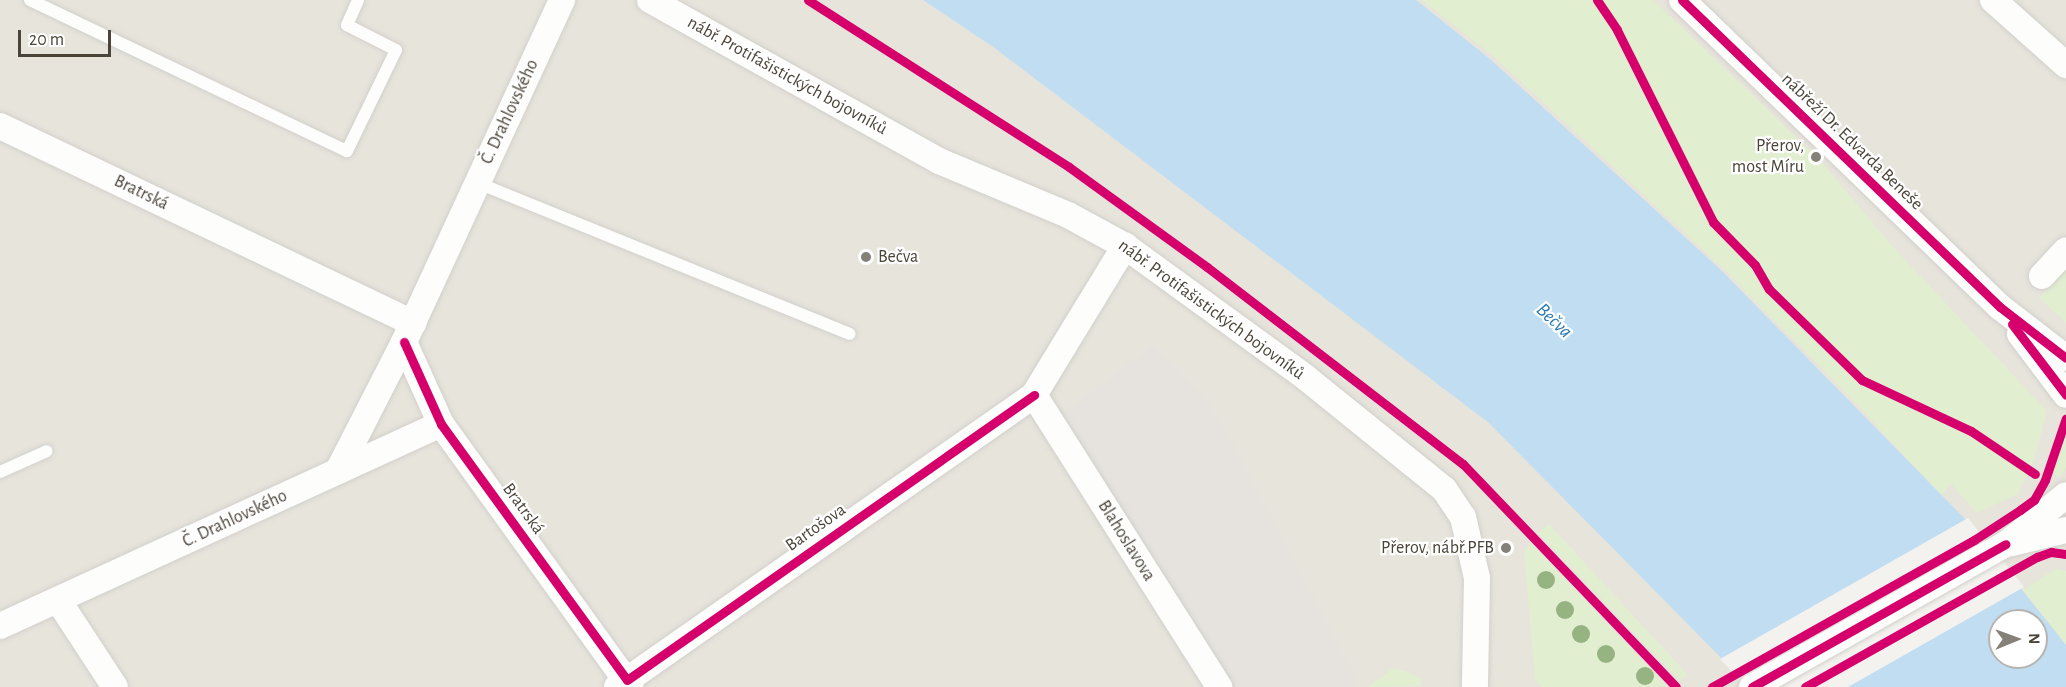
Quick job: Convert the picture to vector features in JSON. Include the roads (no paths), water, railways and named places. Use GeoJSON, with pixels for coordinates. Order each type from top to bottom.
{"type":"FeatureCollection","features":[{"type":"Feature","properties":{"kind":"street","name":"Č. Drahlovského"},"geometry":{"type":"LineString","coordinates":[[0,626],[338,471],[408,332],[562,0]]}},
{"type":"Feature","properties":{"kind":"street","name":"nábř. Protifašistických bojovníků"},"geometry":{"type":"LineString","coordinates":[[650,0],[939,161],[1068,215],[1125,246],[1305,377],[1444,489],[1463,517],[1477,578],[1475,687]]}},
{"type":"Feature","properties":{"kind":"street","name":"nábřeží Dr. Edvarda Beneše"},"geometry":{"type":"LineString","coordinates":[[1682,0],[2000,308],[2066,358]]}},
{"type":"Feature","properties":{"kind":"street"},"geometry":{"type":"LineString","coordinates":[[1993,0],[2066,65]]}},
{"type":"Feature","properties":{"kind":"street","name":"Bratrská"},"geometry":{"type":"LineString","coordinates":[[0,126],[408,332],[441,424],[625,685]]}},
{"type":"Feature","properties":{"kind":"street","name":"Bartošova"},"geometry":{"type":"LineString","coordinates":[[625,685],[1034,395],[1125,246]]}},
{"type":"Feature","properties":{"kind":"street"},"geometry":{"type":"LineString","coordinates":[[2042,276],[2066,250]]}},
{"type":"Feature","properties":{"kind":"street","name":"nábřeží Dr. Edvarda Beneše"},"geometry":{"type":"LineString","coordinates":[[2000,308],[2066,396]]}},
{"type":"Feature","properties":{"kind":"street","name":"Blahoslavova"},"geometry":{"type":"LineString","coordinates":[[1034,395],[1219,687]]}},
{"type":"Feature","properties":{"kind":"street"},"geometry":{"type":"LineString","coordinates":[[338,471],[441,424]]}},
{"type":"Feature","properties":{"kind":"street"},"geometry":{"type":"LineString","coordinates":[[1752,687],[2006,544],[2066,495]]}},
{"type":"Feature","properties":{"kind":"street"},"geometry":{"type":"LineString","coordinates":[[2006,544],[2066,530]]}},
{"type":"Feature","properties":{"kind":"street"},"geometry":{"type":"LineString","coordinates":[[58,600],[114,687]]}},
{"type":"Feature","properties":{"kind":"lane"},"geometry":{"type":"LineString","coordinates":[[30,0],[347,151],[396,50],[347,25],[358,0]]}},
{"type":"Feature","properties":{"kind":"lane"},"geometry":{"type":"LineString","coordinates":[[477,183],[850,334]]}},
{"type":"Feature","properties":{"kind":"lane"},"geometry":{"type":"LineString","coordinates":[[0,472],[46,451]]}},
{"type":"Feature","properties":{"kind":"water"},"geometry":{"type":"Polygon","coordinates":[[[923,0],[1416,0],[1490,59],[1722,271],[1967,521],[2037,609],[1988,609],[1988,669],[2048,669],[2048,622],[2066,645],[2066,687],[1750,687],[1489,423],[996,49],[923,0]]]}},
{"type":"Feature","properties":{"kind":"place","name":"Přerov, most Míru"},"geometry":{"type":"Point","coordinates":[1816,157]}},
{"type":"Feature","properties":{"kind":"place","name":"Bečva"},"geometry":{"type":"Point","coordinates":[866,257]}},
{"type":"Feature","properties":{"kind":"place","name":"Přerov, nábř.PFB"},"geometry":{"type":"Point","coordinates":[1506,548]}}]}
